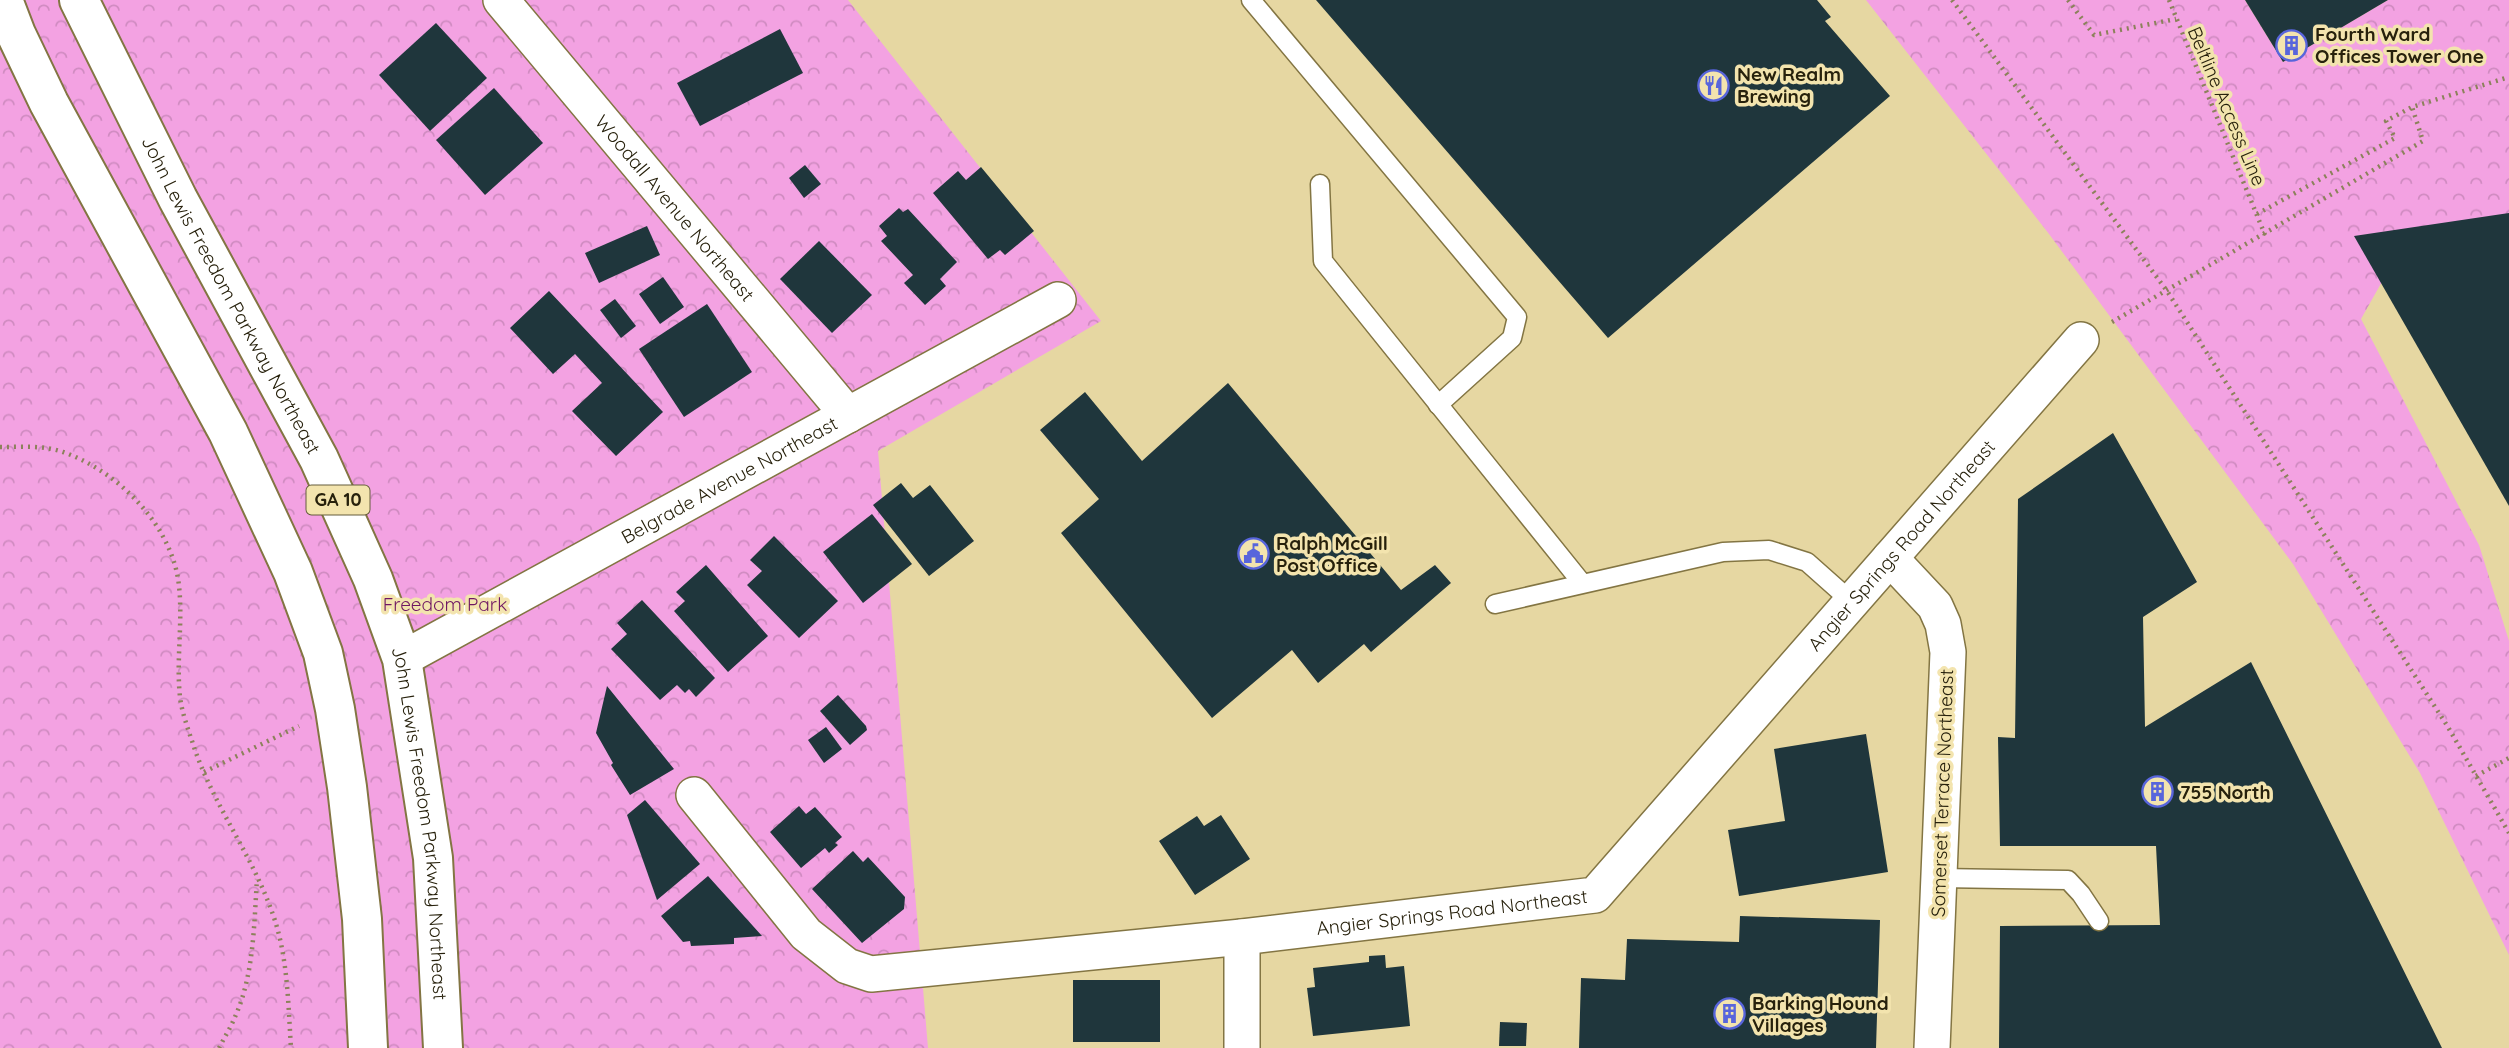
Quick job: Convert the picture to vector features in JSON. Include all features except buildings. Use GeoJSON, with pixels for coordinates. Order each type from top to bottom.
{"type":"FeatureCollection","features":[{"type":"Feature","properties":{"kind":"highway"},"geometry":{"type":"LineString","coordinates":[[3,0],[49,103],[228,432],[282,549],[323,653],[347,787],[362,919],[368,1048]]}},
{"type":"Feature","properties":{"kind":"highway","name":"John Lewis Freedom Parkway Northeast"},"geometry":{"type":"LineString","coordinates":[[79,0],[178,199],[319,459],[373,579],[402,659],[433,858],[443,1048]]}},
{"type":"Feature","properties":{"kind":"street","name":"Woodall Avenue Northeast"},"geometry":{"type":"LineString","coordinates":[[501,0],[848,415]]}},
{"type":"Feature","properties":{"kind":"street","name":"Belgrade Avenue Northeast"},"geometry":{"type":"LineString","coordinates":[[402,659],[1058,300]]}},
{"type":"Feature","properties":{"kind":"street","name":"Angier Springs Road Northeast"},"geometry":{"type":"LineString","coordinates":[[694,795],[806,934],[847,966],[870,974],[1242,937],[1595,895],[2081,340]]}},
{"type":"Feature","properties":{"kind":"street","name":"Somerset Terrace Northeast"},"geometry":{"type":"LineString","coordinates":[[1890,558],[1935,606],[1943,624],[1948,652],[1932,1048]]}},
{"type":"Feature","properties":{"kind":"street"},"geometry":{"type":"LineString","coordinates":[[1242,937],[1242,1048]]}},
{"type":"Feature","properties":{"kind":"lane"},"geometry":{"type":"LineString","coordinates":[[1251,0],[1517,317],[1512,338],[1438,405]]}},
{"type":"Feature","properties":{"kind":"lane"},"geometry":{"type":"LineString","coordinates":[[1320,184],[1323,261],[1582,583]]}},
{"type":"Feature","properties":{"kind":"lane"},"geometry":{"type":"LineString","coordinates":[[1496,604],[1723,552],[1769,550],[1807,562],[1852,602]]}},
{"type":"Feature","properties":{"kind":"lane"},"geometry":{"type":"LineString","coordinates":[[1939,878],[2068,880],[2099,921]]}},
{"type":"Feature","properties":{"kind":"path"},"geometry":{"type":"LineString","coordinates":[[1953,0],[2167,291],[2441,716],[2509,833]]}},
{"type":"Feature","properties":{"kind":"path","name":"Beltline Access Line"},"geometry":{"type":"LineString","coordinates":[[2068,0],[2094,35],[2176,19]]}},
{"type":"Feature","properties":{"kind":"path","name":"Beltline Access Line"},"geometry":{"type":"LineString","coordinates":[[2169,0],[2257,214],[2395,138],[2386,121],[2412,107]]}},
{"type":"Feature","properties":{"kind":"path"},"geometry":{"type":"LineString","coordinates":[[2081,340],[2423,141],[2412,107],[2509,77]]}},
{"type":"Feature","properties":{"kind":"path"},"geometry":{"type":"LineString","coordinates":[[2257,214],[2265,234]]}},
{"type":"Feature","properties":{"kind":"path"},"geometry":{"type":"LineString","coordinates":[[0,447],[41,447],[64,452],[101,470],[115,480],[147,513],[168,543],[179,583],[181,700],[193,746],[216,800],[272,911],[284,961],[290,1048]]}},
{"type":"Feature","properties":{"kind":"path"},"geometry":{"type":"LineString","coordinates":[[204,772],[335,709]]}},
{"type":"Feature","properties":{"kind":"path"},"geometry":{"type":"LineString","coordinates":[[2476,776],[2509,758]]}},
{"type":"Feature","properties":{"kind":"path"},"geometry":{"type":"LineString","coordinates":[[219,1048],[236,1017],[246,981],[254,934],[257,878]]}},
{"type":"Feature","properties":{"kind":"green space","name":"Freedom Park"},"geometry":{"type":"Polygon","coordinates":[[[0,0],[848,0],[1101,321],[878,451],[928,1048],[0,1048],[0,0]]]}},
{"type":"Feature","properties":{"kind":"green space"},"geometry":{"type":"Polygon","coordinates":[[[1866,0],[2245,0],[2283,62],[2388,0],[2509,0],[2509,241],[2397,255],[2361,319],[2479,545],[2509,641],[2509,955],[2420,773],[2293,564],[2049,234],[1866,0]]]}},
{"type":"Feature","properties":{"kind":"place","name":"Fourth Ward Offices Tower One"},"geometry":{"type":"Point","coordinates":[2292,45]}},
{"type":"Feature","properties":{"kind":"place","name":"New Realm Brewing"},"geometry":{"type":"Point","coordinates":[1714,85]}},
{"type":"Feature","properties":{"kind":"place","name":"Ralph McGill Post Office"},"geometry":{"type":"Point","coordinates":[1253,554]}},
{"type":"Feature","properties":{"kind":"place","name":"755 North"},"geometry":{"type":"Point","coordinates":[2157,792]}},
{"type":"Feature","properties":{"kind":"place","name":"Barking Hound Villages"},"geometry":{"type":"Point","coordinates":[1729,1014]}}]}
